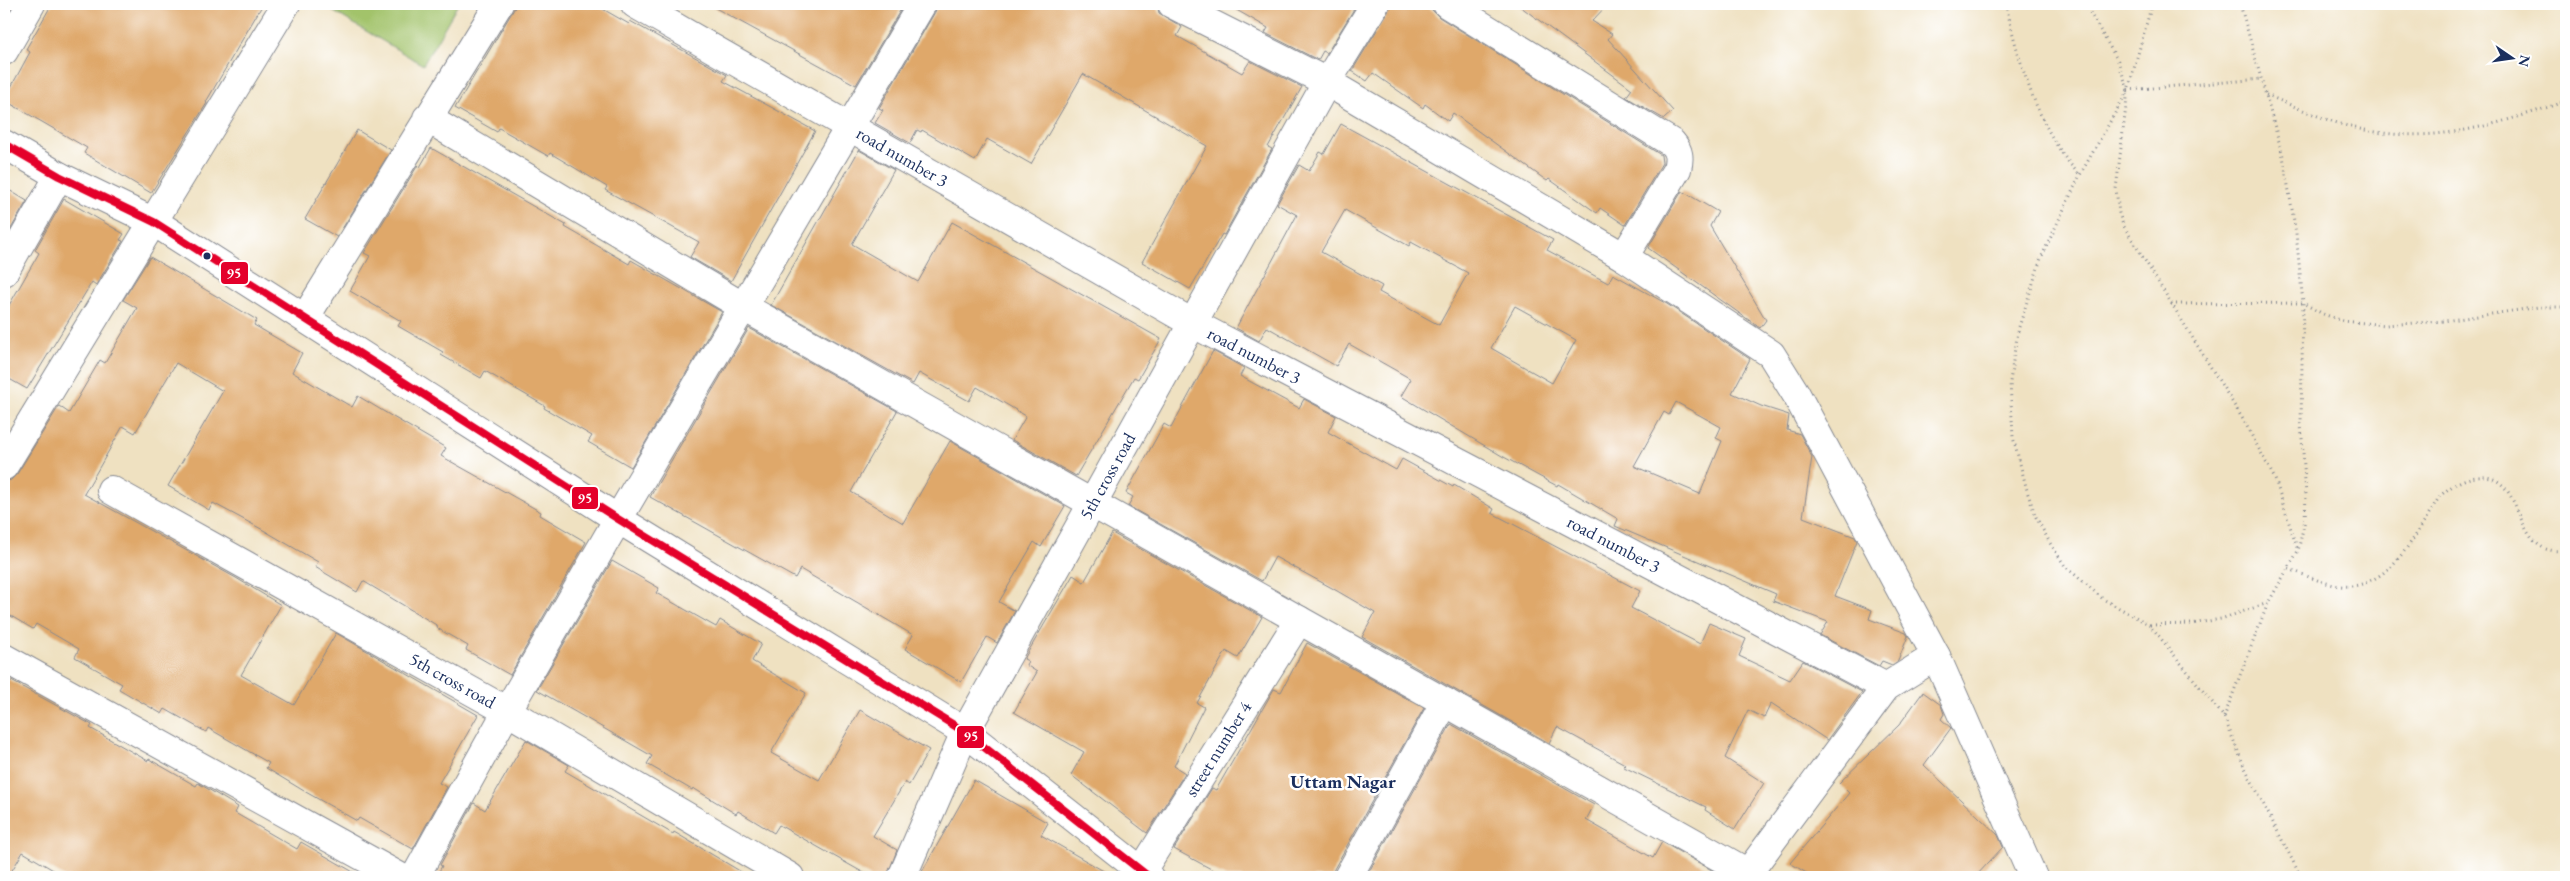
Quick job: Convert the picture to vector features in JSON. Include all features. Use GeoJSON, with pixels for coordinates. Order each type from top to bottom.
{"type":"FeatureCollection","features":[{"type":"Feature","properties":{"kind":"street"},"geometry":{"type":"LineString","coordinates":[[4,51],[32,4]]}},
{"type":"Feature","properties":{"kind":"street"},"geometry":{"type":"LineString","coordinates":[[4,466],[286,4]]}},
{"type":"Feature","properties":{"kind":"street"},"geometry":{"type":"LineString","coordinates":[[305,318],[499,4]]}},
{"type":"Feature","properties":{"kind":"street","name":"road number 3"},"geometry":{"type":"LineString","coordinates":[[635,4],[1194,324],[1886,687]]}},
{"type":"Feature","properties":{"kind":"street"},"geometry":{"type":"LineString","coordinates":[[415,877],[507,710],[742,306],[922,4]]}},
{"type":"Feature","properties":{"kind":"street"},"geometry":{"type":"LineString","coordinates":[[1172,4],[1327,82],[1624,257],[1772,354],[1796,394],[1936,656],[2027,874]]}},
{"type":"Feature","properties":{"kind":"street","name":"5th cross road"},"geometry":{"type":"LineString","coordinates":[[902,877],[965,732],[1194,324],[1327,82],[1375,4]]}},
{"type":"Feature","properties":{"kind":"street"},"geometry":{"type":"LineString","coordinates":[[1447,4],[1484,13],[1672,143],[1678,150],[1679,160],[1677,169],[1624,257]]}},
{"type":"Feature","properties":{"kind":"street"},"geometry":{"type":"LineString","coordinates":[[427,118],[742,306],[1445,702],[1746,875],[1886,687],[1936,656]]}},
{"type":"Feature","properties":{"kind":"street"},"geometry":{"type":"LineString","coordinates":[[4,144],[59,176],[154,222],[618,519],[965,732],[1143,875]]}},
{"type":"Feature","properties":{"kind":"street"},"geometry":{"type":"LineString","coordinates":[[4,272],[59,176]]}},
{"type":"Feature","properties":{"kind":"street","name":"5th cross road"},"geometry":{"type":"LineString","coordinates":[[110,490],[507,710],[790,877]]}},
{"type":"Feature","properties":{"kind":"street","name":"street number 4"},"geometry":{"type":"LineString","coordinates":[[1143,875],[1299,620]]}},
{"type":"Feature","properties":{"kind":"street"},"geometry":{"type":"LineString","coordinates":[[4,658],[400,877]]}},
{"type":"Feature","properties":{"kind":"street"},"geometry":{"type":"LineString","coordinates":[[1348,877],[1445,702]]}},
{"type":"Feature","properties":{"kind":"path"},"geometry":{"type":"LineString","coordinates":[[2006,4],[2024,70],[2041,113],[2058,149],[2080,176]]}},
{"type":"Feature","properties":{"kind":"path"},"geometry":{"type":"LineString","coordinates":[[2085,4],[2118,61],[2128,90],[2080,176],[2041,258],[2019,327],[2010,382],[2013,437],[2036,517],[2065,566],[2103,599],[2150,625],[2224,716],[2244,766],[2301,877]]}},
{"type":"Feature","properties":{"kind":"path"},"geometry":{"type":"LineString","coordinates":[[2152,4],[2128,90],[2116,201],[2123,225],[2244,421],[2275,479],[2298,551]]}},
{"type":"Feature","properties":{"kind":"path"},"geometry":{"type":"LineString","coordinates":[[2224,716],[2268,603],[2298,551],[2305,520],[2306,495],[2301,424],[2303,303],[2296,233],[2283,156],[2240,4]]}},
{"type":"Feature","properties":{"kind":"path"},"geometry":{"type":"LineString","coordinates":[[2128,90],[2262,79]]}},
{"type":"Feature","properties":{"kind":"path"},"geometry":{"type":"LineString","coordinates":[[2266,94],[2343,125],[2387,134],[2422,135],[2466,132],[2566,101]]}},
{"type":"Feature","properties":{"kind":"path"},"geometry":{"type":"LineString","coordinates":[[2171,304],[2303,303],[2323,314],[2343,321],[2386,325],[2444,321],[2539,307],[2566,307]]}},
{"type":"Feature","properties":{"kind":"path"},"geometry":{"type":"LineString","coordinates":[[2289,569],[2338,586],[2367,584],[2389,569],[2440,496],[2449,488],[2472,477],[2484,476],[2496,479],[2504,486],[2532,539],[2549,550],[2566,550]]}},
{"type":"Feature","properties":{"kind":"path"},"geometry":{"type":"LineString","coordinates":[[2150,625],[2191,624],[2221,619],[2268,603]]}},
{"type":"Feature","properties":{"kind":"green space"},"geometry":{"type":"Polygon","coordinates":[[[325,4],[458,4],[423,65],[324,6],[325,4]]]}},
{"type":"Feature","properties":{"kind":"building"},"geometry":{"type":"Polygon","coordinates":[[[52,4],[263,4],[207,103],[151,193],[84,153],[87,148],[4,100],[30,52],[26,49],[52,4]]]}},
{"type":"Feature","properties":{"kind":"building"},"geometry":{"type":"Polygon","coordinates":[[[517,4],[594,4],[629,24],[630,21],[727,75],[723,81],[815,131],[731,281],[690,257],[699,242],[605,190],[607,187],[550,153],[548,156],[499,128],[497,132],[455,108],[517,4]]]}},
{"type":"Feature","properties":{"kind":"building"},"geometry":{"type":"Polygon","coordinates":[[[708,4],[904,4],[856,85],[708,4]]]}},
{"type":"Feature","properties":{"kind":"building"},"geometry":{"type":"Polygon","coordinates":[[[938,4],[1157,4],[1159,13],[1182,27],[1177,36],[1242,73],[1250,61],[1302,87],[1268,147],[1272,149],[1224,235],[1222,234],[1190,289],[1142,262],[1207,146],[1083,74],[1031,164],[987,139],[975,161],[922,130],[921,132],[917,130],[910,143],[875,123],[883,110],[879,108],[938,4]]]}},
{"type":"Feature","properties":{"kind":"building"},"geometry":{"type":"Polygon","coordinates":[[[1226,4],[1357,4],[1327,53],[1323,51],[1318,60],[1265,33],[1268,28],[1226,4]]]}},
{"type":"Feature","properties":{"kind":"building"},"geometry":{"type":"Polygon","coordinates":[[[1391,4],[1426,4],[1439,17],[1661,155],[1662,163],[1625,225],[1600,208],[1597,213],[1549,179],[1547,181],[1453,113],[1448,121],[1425,104],[1423,108],[1373,73],[1367,81],[1352,71],[1391,4]]]}},
{"type":"Feature","properties":{"kind":"building"},"geometry":{"type":"Polygon","coordinates":[[[1517,4],[1608,4],[1592,21],[1612,34],[1608,39],[1673,111],[1664,119],[1626,97],[1632,89],[1517,4]]]}},
{"type":"Feature","properties":{"kind":"building"},"geometry":{"type":"Polygon","coordinates":[[[1341,124],[1553,240],[1547,250],[1608,283],[1613,274],[1667,304],[1750,359],[1732,393],[1761,406],[1789,415],[1787,430],[1800,434],[1812,457],[1803,517],[1855,537],[1857,541],[1835,596],[1872,610],[1869,619],[1906,633],[1908,636],[1898,661],[1892,665],[1882,661],[1879,666],[1820,635],[1828,622],[1773,601],[1776,594],[1615,526],[1618,519],[1558,484],[1557,486],[1502,456],[1401,396],[1411,379],[1349,344],[1336,366],[1267,327],[1259,341],[1236,328],[1297,215],[1277,204],[1299,165],[1309,171],[1320,152],[1324,154],[1341,124]],[[1345,210],[1321,252],[1382,286],[1379,292],[1439,325],[1468,273],[1411,242],[1409,246],[1345,210]],[[1515,306],[1491,348],[1552,383],[1576,340],[1515,306]],[[1676,402],[1669,415],[1664,412],[1634,466],[1700,494],[1722,441],[1716,438],[1721,427],[1676,402]]]}},
{"type":"Feature","properties":{"kind":"building"},"geometry":{"type":"Polygon","coordinates":[[[357,130],[391,150],[337,237],[305,219],[357,130]]]}},
{"type":"Feature","properties":{"kind":"building"},"geometry":{"type":"Polygon","coordinates":[[[431,148],[566,225],[565,227],[629,264],[631,260],[722,312],[631,467],[588,442],[592,436],[544,408],[545,406],[485,371],[481,378],[441,355],[443,352],[398,326],[401,321],[350,291],[370,256],[364,253],[418,165],[420,167],[431,148]]]}},
{"type":"Feature","properties":{"kind":"building"},"geometry":{"type":"Polygon","coordinates":[[[859,150],[894,170],[852,244],[918,282],[952,222],[1161,339],[1138,379],[1134,377],[1076,476],[1012,440],[1026,416],[977,387],[969,401],[919,373],[913,384],[771,305],[859,150]]]}},
{"type":"Feature","properties":{"kind":"building"},"geometry":{"type":"Polygon","coordinates":[[[4,187],[27,201],[8,234],[4,232],[4,187]]]}},
{"type":"Feature","properties":{"kind":"building"},"geometry":{"type":"Polygon","coordinates":[[[1682,191],[1718,212],[1710,226],[1766,320],[1760,328],[1648,248],[1682,191]]]}},
{"type":"Feature","properties":{"kind":"building"},"geometry":{"type":"Polygon","coordinates":[[[64,199],[124,234],[120,240],[123,241],[96,285],[92,282],[27,389],[4,376],[4,314],[39,253],[35,250],[64,199]]]}},
{"type":"Feature","properties":{"kind":"building"},"geometry":{"type":"Polygon","coordinates":[[[150,257],[257,320],[254,325],[302,353],[292,372],[352,407],[358,396],[446,448],[441,456],[541,512],[540,515],[586,542],[510,675],[466,650],[468,646],[363,581],[357,592],[315,567],[318,562],[265,531],[213,503],[209,510],[168,486],[223,391],[176,363],[135,433],[123,426],[84,494],[281,605],[241,675],[294,705],[336,633],[478,715],[439,783],[447,787],[413,849],[359,818],[357,821],[304,791],[266,768],[269,763],[208,728],[206,732],[165,709],[162,714],[119,689],[122,684],[75,657],[79,649],[36,624],[33,629],[4,612],[4,482],[11,480],[17,474],[59,406],[69,413],[100,360],[105,363],[137,308],[123,300],[150,257]]]}},
{"type":"Feature","properties":{"kind":"building"},"geometry":{"type":"Polygon","coordinates":[[[749,328],[897,411],[851,492],[903,523],[950,441],[1065,506],[1041,547],[1034,542],[999,602],[1015,611],[997,643],[987,637],[961,682],[905,649],[913,635],[800,569],[795,578],[650,497],[749,328]]]}},
{"type":"Feature","properties":{"kind":"building"},"geometry":{"type":"Polygon","coordinates":[[[1213,351],[1244,368],[1240,376],[1299,408],[1304,399],[1336,416],[1328,432],[1396,470],[1402,459],[1453,487],[1454,485],[1494,509],[1492,513],[1640,591],[1631,608],[1700,644],[1709,623],[1746,639],[1739,656],[1790,680],[1803,661],[1862,692],[1827,740],[1771,703],[1764,718],[1748,710],[1725,758],[1764,783],[1735,829],[1705,810],[1706,807],[1624,767],[1625,764],[1557,727],[1549,743],[1362,637],[1375,613],[1332,588],[1275,557],[1262,581],[1128,506],[1133,497],[1126,493],[1164,424],[1171,428],[1213,351]]]}},
{"type":"Feature","properties":{"kind":"building"},"geometry":{"type":"Polygon","coordinates":[[[1112,533],[1262,617],[1238,658],[1226,651],[1197,703],[1204,707],[1174,766],[1185,773],[1147,833],[1071,775],[1084,752],[1014,712],[1037,672],[1026,665],[1028,661],[1024,659],[1073,575],[1084,582],[1112,533]]]}},
{"type":"Feature","properties":{"kind":"building"},"geometry":{"type":"Polygon","coordinates":[[[612,561],[659,588],[656,593],[716,627],[720,620],[761,644],[752,661],[806,693],[771,753],[819,780],[860,710],[929,750],[909,785],[905,782],[873,836],[897,850],[887,877],[871,877],[779,825],[774,833],[738,811],[736,814],[693,788],[692,790],[647,764],[652,756],[537,690],[612,561]]]}},
{"type":"Feature","properties":{"kind":"building"},"geometry":{"type":"Polygon","coordinates":[[[1307,643],[1424,708],[1334,869],[1332,877],[1226,877],[1174,849],[1212,788],[1216,790],[1274,689],[1281,692],[1307,643]]]}},
{"type":"Feature","properties":{"kind":"building"},"geometry":{"type":"Polygon","coordinates":[[[4,677],[92,725],[90,728],[148,761],[149,759],[196,786],[198,783],[238,807],[235,813],[297,849],[301,842],[362,877],[65,877],[23,852],[8,877],[4,877],[4,677]]]}},
{"type":"Feature","properties":{"kind":"building"},"geometry":{"type":"Polygon","coordinates":[[[1923,692],[1941,705],[1944,714],[1941,719],[1951,728],[1924,765],[1998,835],[2003,847],[1975,877],[1813,877],[1790,863],[1849,793],[1839,783],[1899,725],[1923,692]]]}},
{"type":"Feature","properties":{"kind":"building"},"geometry":{"type":"Polygon","coordinates":[[[1451,724],[1594,805],[1586,820],[1653,858],[1662,842],[1724,877],[1366,877],[1451,724]]]}},
{"type":"Feature","properties":{"kind":"building"},"geometry":{"type":"Polygon","coordinates":[[[526,740],[569,765],[565,771],[750,877],[436,877],[442,866],[440,865],[474,803],[485,810],[526,740]]]}},
{"type":"Feature","properties":{"kind":"building"},"geometry":{"type":"Polygon","coordinates":[[[974,780],[1048,823],[1041,835],[1114,877],[919,877],[974,780]]]}},
{"type":"Feature","properties":{"kind":"transit line","name":"95"},"geometry":{"type":"LineString","coordinates":[[4,144],[59,176],[154,222],[618,519],[965,732],[1149,877]]}},
{"type":"Feature","properties":{"kind":"district","name":"Uttam Nagar"},"geometry":{"type":"Point","coordinates":[1343,781]}}]}
